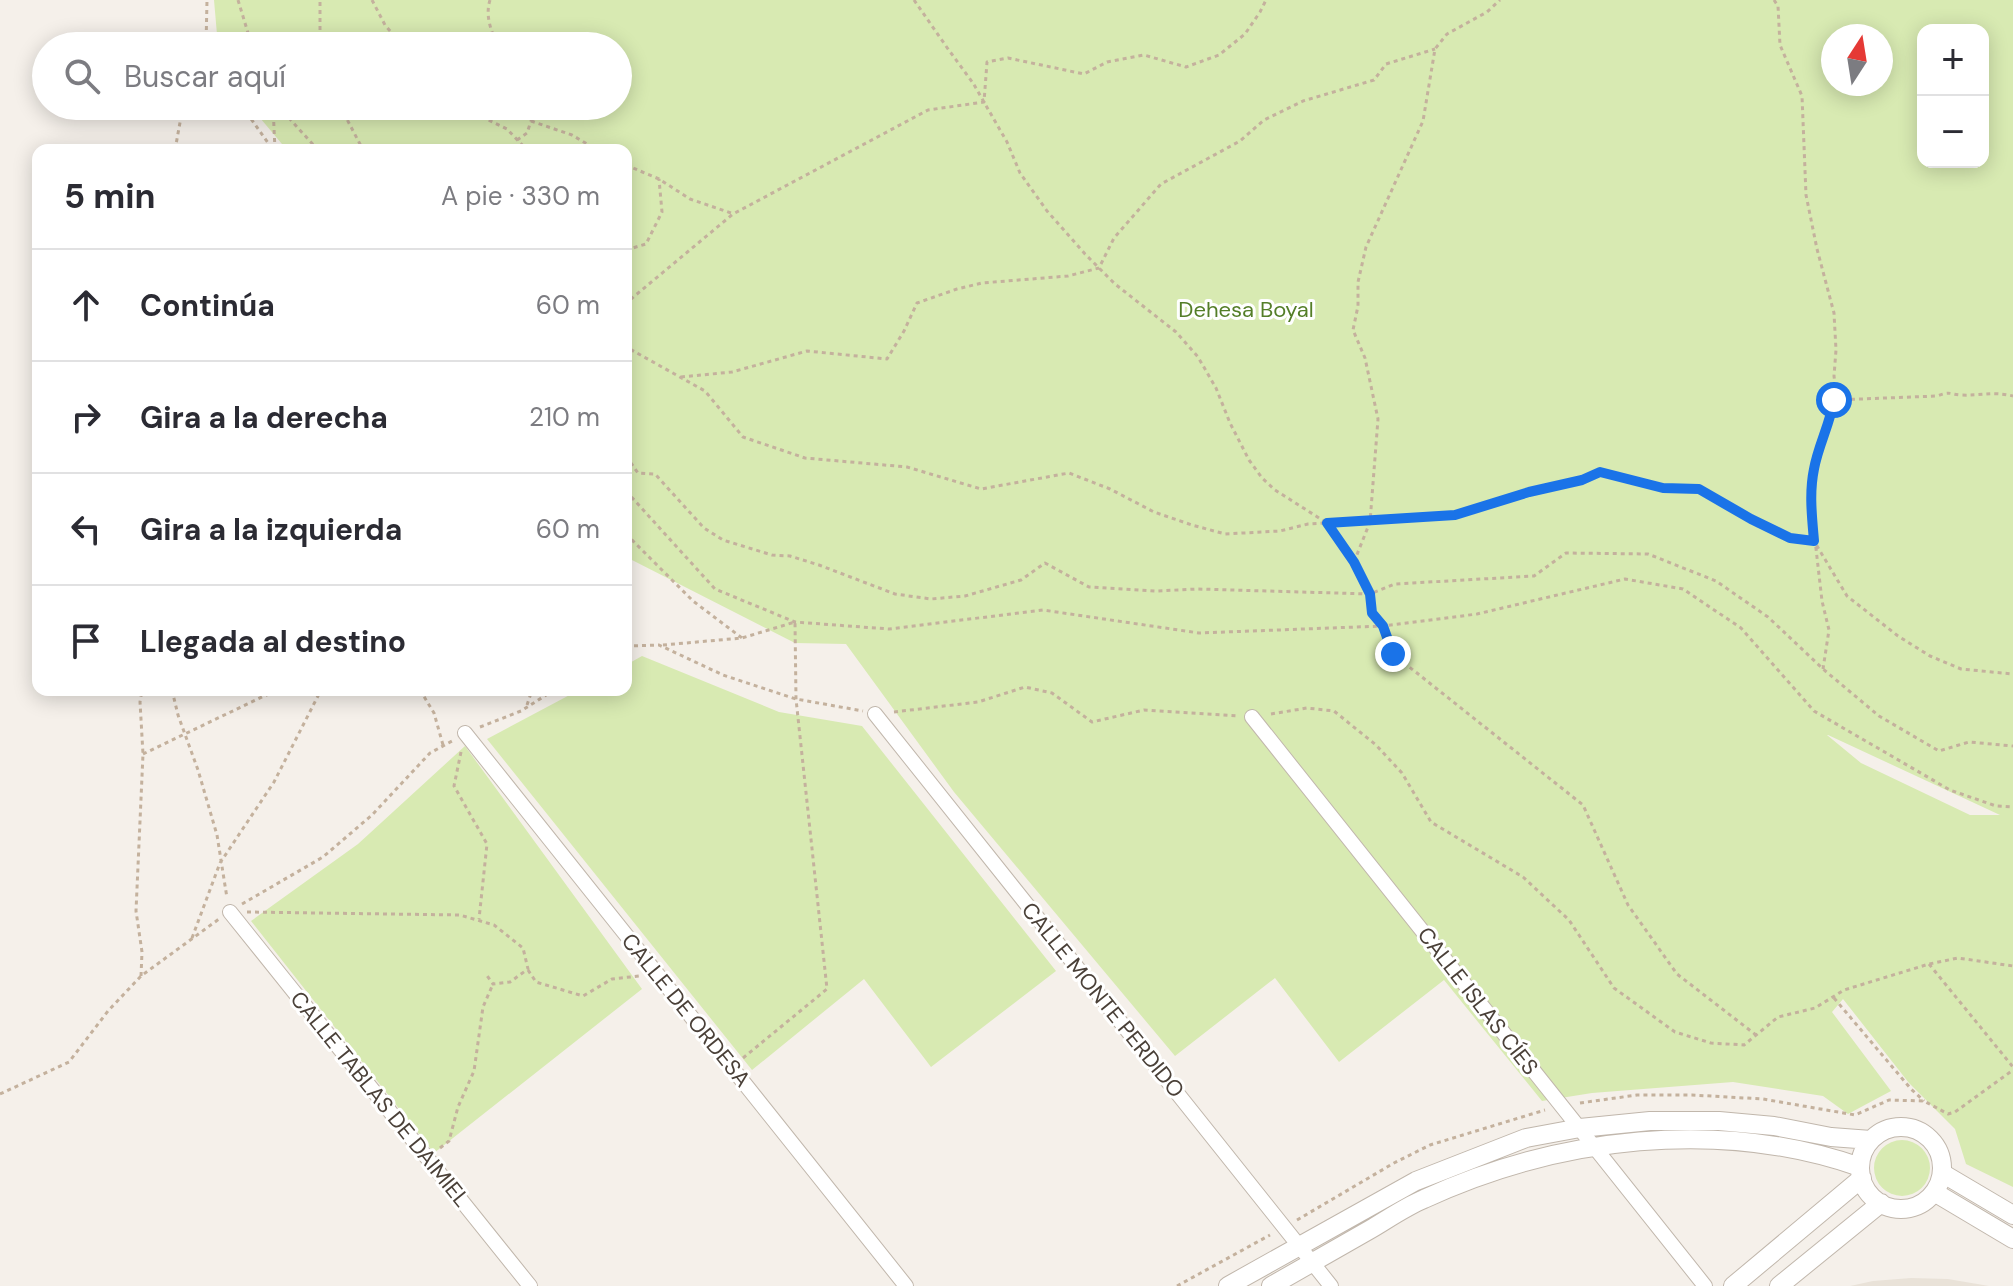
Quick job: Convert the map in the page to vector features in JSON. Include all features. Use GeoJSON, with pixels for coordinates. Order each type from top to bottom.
{"type":"FeatureCollection","features":[{"type":"Feature","properties":{"kind":"street","name":"CALLE MONTE PERDIDO"},"geometry":{"type":"LineString","coordinates":[[875,714],[1331,1286]]}},
{"type":"Feature","properties":{"kind":"street","name":"CALLE ISLAS CÍES"},"geometry":{"type":"LineString","coordinates":[[1252,717],[1705,1286]]}},
{"type":"Feature","properties":{"kind":"street","name":"CALLE DE ORDESA"},"geometry":{"type":"LineString","coordinates":[[465,733],[906,1286]]}},
{"type":"Feature","properties":{"kind":"street","name":"CALLE TABLAS DE DAIMIEL"},"geometry":{"type":"LineString","coordinates":[[230,912],[530,1286]]}},
{"type":"Feature","properties":{"kind":"street"},"geometry":{"type":"LineString","coordinates":[[1228,1286],[1416,1181],[1526,1138],[1580,1128],[1650,1121],[1719,1121],[1871,1140]]}},
{"type":"Feature","properties":{"kind":"street"},"geometry":{"type":"LineString","coordinates":[[1906,1127],[1918,1130],[1929,1138],[1942,1160],[1942,1173],[1934,1192],[1915,1206],[1904,1208],[1881,1203],[1872,1196],[1861,1172],[1862,1157],[1871,1140],[1881,1132],[1906,1127]]}},
{"type":"Feature","properties":{"kind":"street"},"geometry":{"type":"LineString","coordinates":[[1271,1286],[1422,1200],[1482,1175],[1538,1158],[1656,1140],[1718,1140],[1827,1155],[1861,1172]]}},
{"type":"Feature","properties":{"kind":"street"},"geometry":{"type":"LineString","coordinates":[[1733,1286],[1861,1172]]}},
{"type":"Feature","properties":{"kind":"street"},"geometry":{"type":"LineString","coordinates":[[1942,1173],[2013,1215]]}},
{"type":"Feature","properties":{"kind":"street"},"geometry":{"type":"LineString","coordinates":[[1934,1192],[2013,1239]]}},
{"type":"Feature","properties":{"kind":"street"},"geometry":{"type":"LineString","coordinates":[[1779,1286],[1881,1203]]}},
{"type":"Feature","properties":{"kind":"path"},"geometry":{"type":"LineString","coordinates":[[207,0],[207,32]]}},
{"type":"Feature","properties":{"kind":"path"},"geometry":{"type":"LineString","coordinates":[[238,0],[248,32]]}},
{"type":"Feature","properties":{"kind":"path"},"geometry":{"type":"LineString","coordinates":[[320,0],[320,32]]}},
{"type":"Feature","properties":{"kind":"path"},"geometry":{"type":"LineString","coordinates":[[372,0],[391,32]]}},
{"type":"Feature","properties":{"kind":"path"},"geometry":{"type":"LineString","coordinates":[[490,0],[489,25],[492,32]]}},
{"type":"Feature","properties":{"kind":"path"},"geometry":{"type":"LineString","coordinates":[[914,0],[973,83],[1007,142],[1020,173],[1047,211],[1115,284],[1176,332],[1198,357],[1249,460],[1262,478],[1275,490],[1327,523],[1354,562],[1370,594],[1372,613],[1383,626],[1393,654],[1583,805],[1628,905],[1677,974],[1756,1035]]}},
{"type":"Feature","properties":{"kind":"path"},"geometry":{"type":"LineString","coordinates":[[984,102],[987,62],[1008,58],[1084,74],[1107,62],[1144,55],[1186,67],[1219,55],[1245,34],[1266,0]]}},
{"type":"Feature","properties":{"kind":"path"},"geometry":{"type":"LineString","coordinates":[[1354,562],[1370,522],[1378,419],[1365,358],[1353,330],[1358,306],[1358,282],[1366,247],[1423,121],[1435,49],[1447,34],[1487,12],[1500,0]]}},
{"type":"Feature","properties":{"kind":"path"},"geometry":{"type":"LineString","coordinates":[[1774,0],[1778,6],[1780,45],[1802,96],[1806,195],[1834,313],[1834,400],[1814,468],[1811,505],[1822,601],[1829,630],[1823,669]]}},
{"type":"Feature","properties":{"kind":"path"},"geometry":{"type":"LineString","coordinates":[[681,377],[732,372],[807,351],[887,359],[917,303],[982,283],[1068,276],[1099,268],[1114,238],[1161,184],[1240,141],[1264,120],[1303,101],[1374,80],[1386,64],[1435,49]]}},
{"type":"Feature","properties":{"kind":"path"},"geometry":{"type":"LineString","coordinates":[[632,298],[733,214],[928,110],[984,102]]}},
{"type":"Feature","properties":{"kind":"path"},"geometry":{"type":"LineString","coordinates":[[176,144],[180,120]]}},
{"type":"Feature","properties":{"kind":"path"},"geometry":{"type":"LineString","coordinates":[[252,120],[270,144]]}},
{"type":"Feature","properties":{"kind":"path"},"geometry":{"type":"LineString","coordinates":[[274,144],[275,120]]}},
{"type":"Feature","properties":{"kind":"path"},"geometry":{"type":"LineString","coordinates":[[289,120],[312,144]]}},
{"type":"Feature","properties":{"kind":"path"},"geometry":{"type":"LineString","coordinates":[[347,120],[360,144]]}},
{"type":"Feature","properties":{"kind":"path"},"geometry":{"type":"LineString","coordinates":[[489,120],[507,129],[521,144]]}},
{"type":"Feature","properties":{"kind":"path"},"geometry":{"type":"LineString","coordinates":[[517,140],[527,133],[531,121],[572,135],[587,144]]}},
{"type":"Feature","properties":{"kind":"path"},"geometry":{"type":"LineString","coordinates":[[632,168],[659,179],[690,199],[733,214]]}},
{"type":"Feature","properties":{"kind":"path"},"geometry":{"type":"LineString","coordinates":[[632,248],[646,244],[662,212],[659,179]]}},
{"type":"Feature","properties":{"kind":"path"},"geometry":{"type":"LineString","coordinates":[[632,350],[705,391],[743,437],[805,458],[907,467],[981,489],[1069,473],[1110,489],[1154,512],[1225,534],[1280,531],[1308,524],[1455,515],[1529,492],[1582,480],[1600,472],[1663,488],[1699,489],[1790,538],[1814,541]]}},
{"type":"Feature","properties":{"kind":"path"},"geometry":{"type":"LineString","coordinates":[[1834,400],[1937,396],[1950,391],[1960,395],[1997,392],[2013,396]]}},
{"type":"Feature","properties":{"kind":"path"},"geometry":{"type":"LineString","coordinates":[[632,464],[638,473],[655,474],[704,528],[723,540],[819,565],[895,594],[931,599],[965,596],[1021,580],[1045,563],[1089,587],[1370,594],[1395,584],[1534,576],[1566,553],[1648,554],[1716,581],[1768,617],[1879,716],[1939,751],[1969,742],[2013,746]]}},
{"type":"Feature","properties":{"kind":"path"},"geometry":{"type":"LineString","coordinates":[[632,498],[715,589],[795,622],[889,629],[1043,610],[1199,633],[1383,626],[1477,614],[1625,579],[1683,589],[1741,628],[1814,711],[1950,790],[1996,806],[2013,807]]}},
{"type":"Feature","properties":{"kind":"path"},"geometry":{"type":"LineString","coordinates":[[632,540],[693,601],[742,638]]}},
{"type":"Feature","properties":{"kind":"path"},"geometry":{"type":"LineString","coordinates":[[1814,541],[1847,596],[1898,636],[1930,656],[1961,669],[2013,674]]}},
{"type":"Feature","properties":{"kind":"path"},"geometry":{"type":"LineString","coordinates":[[659,645],[742,638],[795,622]]}},
{"type":"Feature","properties":{"kind":"path"},"geometry":{"type":"LineString","coordinates":[[732,1067],[827,989],[796,699],[795,622]]}},
{"type":"Feature","properties":{"kind":"path"},"geometry":{"type":"LineString","coordinates":[[141,696],[143,754],[136,911],[142,952],[141,976]]}},
{"type":"Feature","properties":{"kind":"path"},"geometry":{"type":"LineString","coordinates":[[174,696],[217,835],[230,912]]}},
{"type":"Feature","properties":{"kind":"path"},"geometry":{"type":"LineString","coordinates":[[143,754],[264,696]]}},
{"type":"Feature","properties":{"kind":"path"},"geometry":{"type":"LineString","coordinates":[[192,939],[220,863],[274,782],[318,696]]}},
{"type":"Feature","properties":{"kind":"path"},"geometry":{"type":"LineString","coordinates":[[424,696],[434,713],[443,746]]}},
{"type":"Feature","properties":{"kind":"path"},"geometry":{"type":"LineString","coordinates":[[526,708],[530,696]]}},
{"type":"Feature","properties":{"kind":"path"},"geometry":{"type":"LineString","coordinates":[[0,1094],[69,1062],[108,1011],[141,976],[230,912],[323,857],[372,815],[430,753],[465,733],[526,708],[545,696]]}},
{"type":"Feature","properties":{"kind":"path"},"geometry":{"type":"LineString","coordinates":[[465,733],[454,786],[487,844],[479,920]]}},
{"type":"Feature","properties":{"kind":"path"},"geometry":{"type":"LineString","coordinates":[[230,912],[460,915],[494,925],[523,948],[528,969],[536,982],[583,996],[612,979],[658,975]]}},
{"type":"Feature","properties":{"kind":"path"},"geometry":{"type":"LineString","coordinates":[[1929,964],[2013,1067]]}},
{"type":"Feature","properties":{"kind":"path"},"geometry":{"type":"LineString","coordinates":[[493,984],[510,982],[528,969]]}},
{"type":"Feature","properties":{"kind":"path"},"geometry":{"type":"LineString","coordinates":[[485,973],[493,984]]}},
{"type":"Feature","properties":{"kind":"path"},"geometry":{"type":"LineString","coordinates":[[427,1158],[449,1141],[458,1107],[474,1071],[483,1007],[493,984]]}},
{"type":"Feature","properties":{"kind":"path"},"geometry":{"type":"LineString","coordinates":[[1833,997],[1924,1101]]}},
{"type":"Feature","properties":{"kind":"shaded area"},"geometry":{"type":"Polygon","coordinates":[[[1911,1278],[1948,1279],[1989,1286],[1850,1286],[1911,1278]]]}},
{"type":"Feature","properties":{"kind":"green space","name":"Dehesa Boyal"},"geometry":{"type":"Polygon","coordinates":[[[214,0],[2013,0],[2013,1187],[1966,1164],[1955,1129],[1909,1083],[1843,999],[1832,1012],[1891,1091],[1848,1114],[1823,1096],[1733,1082],[1592,1093],[1542,1101],[1444,980],[1339,1062],[1275,978],[1175,1056],[954,792],[846,644],[795,643],[632,560],[632,144],[282,144],[262,120],[632,120],[632,32],[217,32],[214,0]],[[1827,735],[1861,763],[1970,815],[2000,815],[1827,735]]]}},
{"type":"Feature","properties":{"kind":"green space"},"geometry":{"type":"Polygon","coordinates":[[[642,656],[779,712],[862,726],[1056,971],[931,1067],[864,979],[752,1070],[487,739],[568,696],[632,696],[632,662],[642,656]]]}},
{"type":"Feature","properties":{"kind":"green space"},"geometry":{"type":"Polygon","coordinates":[[[465,746],[642,989],[434,1153],[251,921],[358,844],[465,746]]]}},
{"type":"Feature","properties":{"kind":"green space"},"geometry":{"type":"Polygon","coordinates":[[[1902,1140],[1921,1149],[1930,1168],[1921,1187],[1902,1196],[1883,1187],[1874,1168],[1883,1149],[1902,1140]]]}},
{"type":"Feature","properties":{"kind":"route"},"geometry":{"type":"LineString","coordinates":[[1393,654],[1383,626],[1372,613],[1370,594],[1354,562],[1327,523],[1455,515],[1529,492],[1582,480],[1600,472],[1663,488],[1699,489],[1790,538],[1814,541],[1811,505],[1814,468],[1834,400]]}}]}
